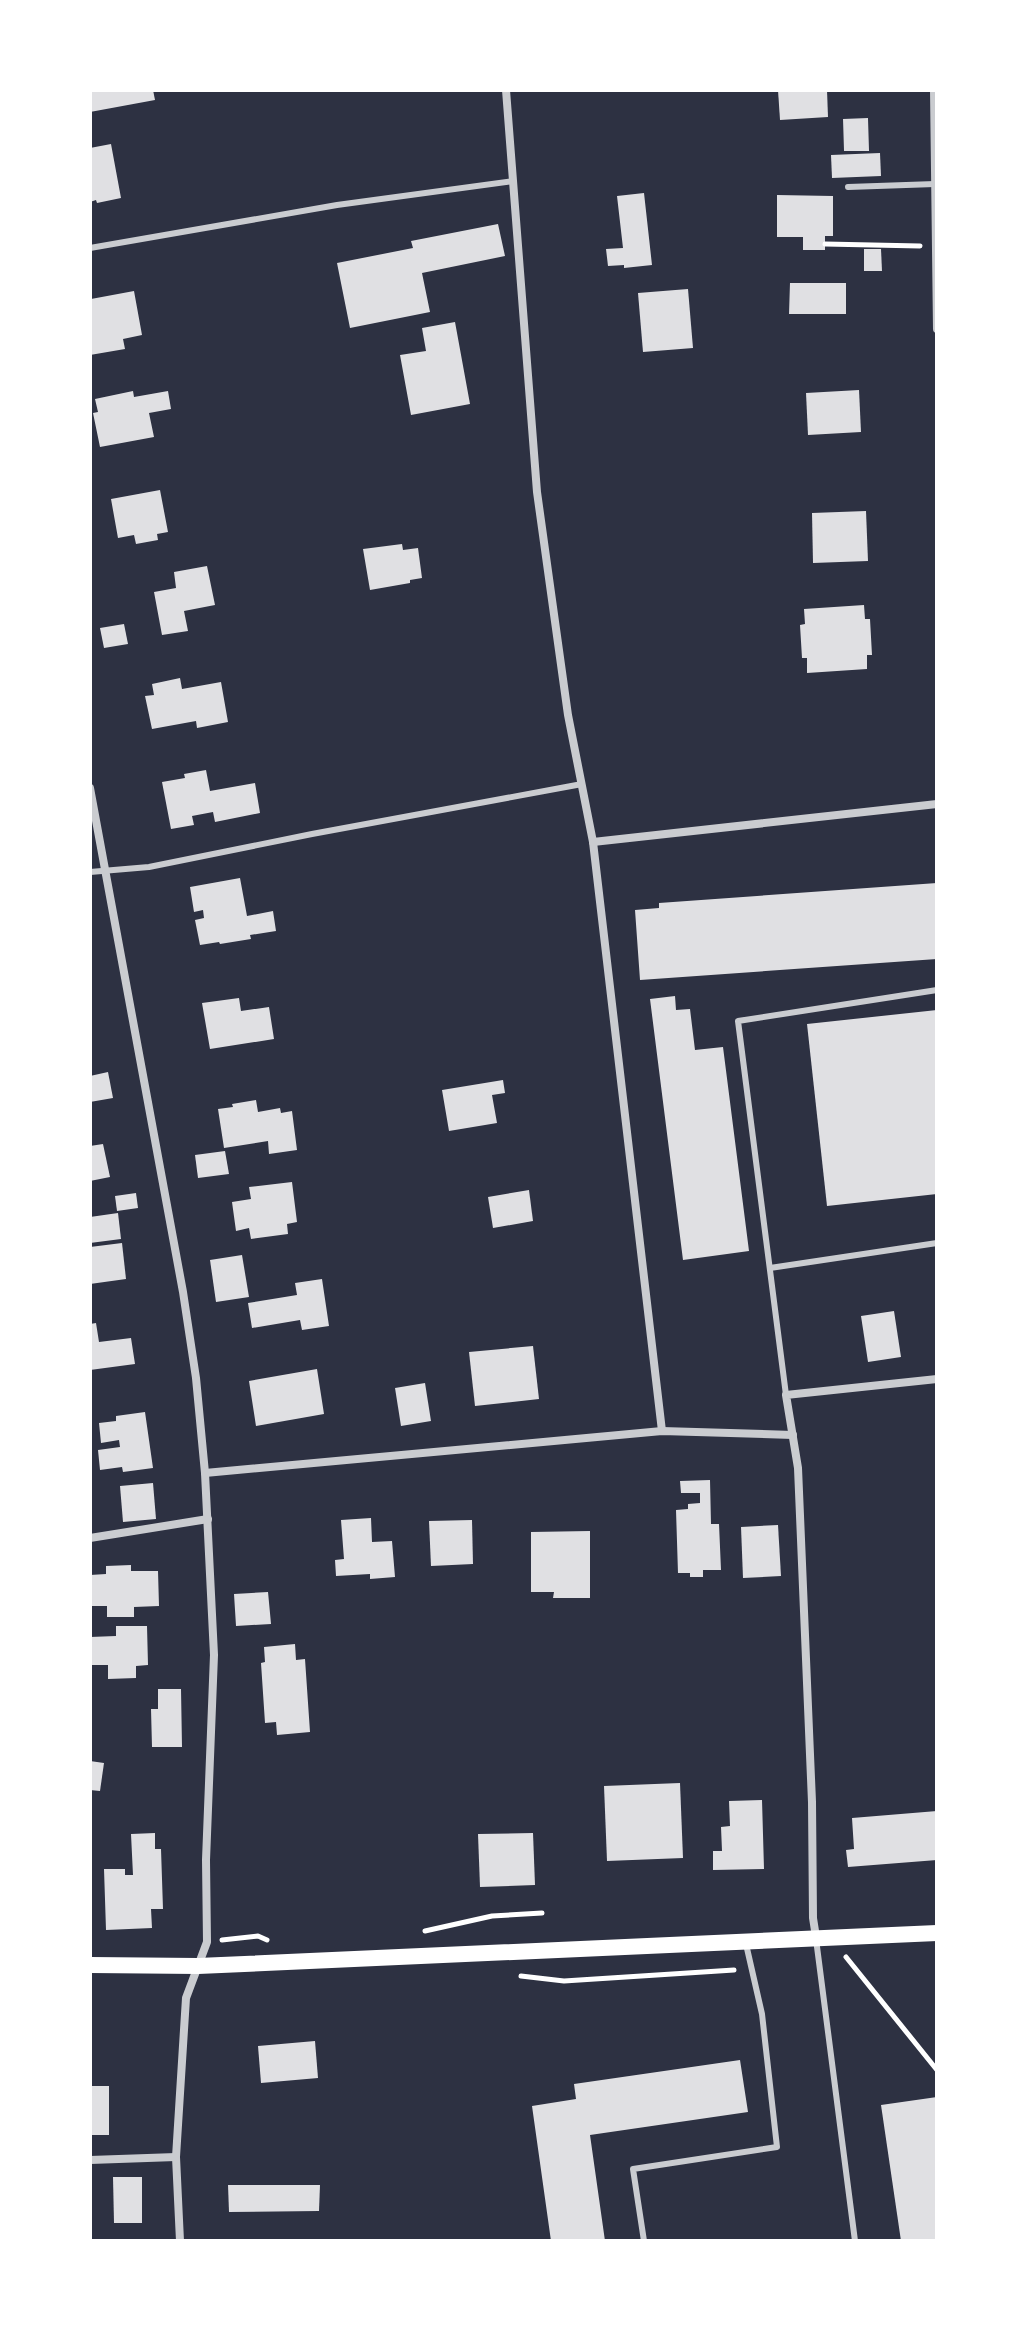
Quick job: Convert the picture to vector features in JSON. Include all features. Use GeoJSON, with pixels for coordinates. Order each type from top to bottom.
{"type":"FeatureCollection","features":[{"type":"Feature","properties":{"kind":"main road"},"geometry":{"type":"LineString","coordinates":[[90,1965],[198,1966],[937,1933]]}},
{"type":"Feature","properties":{"kind":"street"},"geometry":{"type":"LineString","coordinates":[[506,90],[537,492],[568,715],[593,842],[662,1431]]}},
{"type":"Feature","properties":{"kind":"street"},"geometry":{"type":"LineString","coordinates":[[934,90],[937,329]]}},
{"type":"Feature","properties":{"kind":"street"},"geometry":{"type":"LineString","coordinates":[[90,788],[183,1292],[196,1378],[208,1519],[214,1655],[206,1860],[207,1942],[186,1998],[176,2157],[180,2241]]}},
{"type":"Feature","properties":{"kind":"street"},"geometry":{"type":"LineString","coordinates":[[593,842],[937,804]]}},
{"type":"Feature","properties":{"kind":"street"},"geometry":{"type":"LineString","coordinates":[[816,1937],[798,1468],[786,1395],[937,1379]]}},
{"type":"Feature","properties":{"kind":"street"},"geometry":{"type":"LineString","coordinates":[[205,1473],[662,1431],[793,1435]]}},
{"type":"Feature","properties":{"kind":"street"},"geometry":{"type":"LineString","coordinates":[[90,1538],[208,1519]]}},
{"type":"Feature","properties":{"kind":"street"},"geometry":{"type":"LineString","coordinates":[[90,2160],[176,2157]]}},
{"type":"Feature","properties":{"kind":"lane"},"geometry":{"type":"LineString","coordinates":[[90,248],[337,205],[513,181]]}},
{"type":"Feature","properties":{"kind":"lane"},"geometry":{"type":"LineString","coordinates":[[848,187],[935,184]]}},
{"type":"Feature","properties":{"kind":"lane"},"geometry":{"type":"LineString","coordinates":[[90,872],[149,867],[582,784]]}},
{"type":"Feature","properties":{"kind":"lane"},"geometry":{"type":"LineString","coordinates":[[786,1395],[738,1021],[937,990]]}},
{"type":"Feature","properties":{"kind":"lane"},"geometry":{"type":"LineString","coordinates":[[770,1268],[937,1243]]}},
{"type":"Feature","properties":{"kind":"lane"},"geometry":{"type":"LineString","coordinates":[[816,1937],[855,2241]]}},
{"type":"Feature","properties":{"kind":"lane"},"geometry":{"type":"LineString","coordinates":[[644,2241],[633,2169],[777,2147],[762,2014],[746,1940]]}},
{"type":"Feature","properties":{"kind":"path"},"geometry":{"type":"LineString","coordinates":[[825,244],[936,246]]}},
{"type":"Feature","properties":{"kind":"path"},"geometry":{"type":"LineString","coordinates":[[416,1931],[492,1916],[542,1913]]}},
{"type":"Feature","properties":{"kind":"path"},"geometry":{"type":"LineString","coordinates":[[207,1942],[258,1936],[269,1941]]}},
{"type":"Feature","properties":{"kind":"path"},"geometry":{"type":"LineString","coordinates":[[840,1936],[841,1951],[937,2070]]}},
{"type":"Feature","properties":{"kind":"path"},"geometry":{"type":"LineString","coordinates":[[564,1981],[751,1969]]}},
{"type":"Feature","properties":{"kind":"building"},"geometry":{"type":"Polygon","coordinates":[[[90,90],[153,90],[155,100],[90,112],[90,90]]]}},
{"type":"Feature","properties":{"kind":"building"},"geometry":{"type":"Polygon","coordinates":[[[778,90],[827,90],[828,117],[780,120],[778,90]]]}},
{"type":"Feature","properties":{"kind":"building"},"geometry":{"type":"Polygon","coordinates":[[[868,118],[869,151],[844,151],[843,119],[868,118]]]}},
{"type":"Feature","properties":{"kind":"building"},"geometry":{"type":"Polygon","coordinates":[[[111,144],[121,198],[90,202],[90,148],[111,144]]]}},
{"type":"Feature","properties":{"kind":"building"},"geometry":{"type":"Polygon","coordinates":[[[880,153],[881,176],[832,178],[831,155],[880,153]]]}},
{"type":"Feature","properties":{"kind":"building"},"geometry":{"type":"Polygon","coordinates":[[[644,193],[652,265],[608,266],[606,249],[623,248],[617,196],[644,193]]]}},
{"type":"Feature","properties":{"kind":"building"},"geometry":{"type":"Polygon","coordinates":[[[777,195],[833,196],[833,236],[825,236],[825,250],[803,250],[803,237],[777,237],[777,195]]]}},
{"type":"Feature","properties":{"kind":"building"},"geometry":{"type":"Polygon","coordinates":[[[498,224],[505,256],[422,273],[430,312],[350,328],[337,263],[413,248],[411,241],[498,224]]]}},
{"type":"Feature","properties":{"kind":"building"},"geometry":{"type":"Polygon","coordinates":[[[864,249],[881,249],[882,271],[864,271],[864,249]]]}},
{"type":"Feature","properties":{"kind":"building"},"geometry":{"type":"Polygon","coordinates":[[[790,283],[846,283],[846,314],[789,314],[790,283]]]}},
{"type":"Feature","properties":{"kind":"building"},"geometry":{"type":"Polygon","coordinates":[[[688,289],[693,348],[643,352],[638,293],[688,289]]]}},
{"type":"Feature","properties":{"kind":"building"},"geometry":{"type":"Polygon","coordinates":[[[134,291],[142,335],[123,339],[125,349],[90,355],[91,299],[134,291]]]}},
{"type":"Feature","properties":{"kind":"building"},"geometry":{"type":"Polygon","coordinates":[[[455,322],[470,404],[411,415],[400,355],[426,351],[422,328],[455,322]]]}},
{"type":"Feature","properties":{"kind":"building"},"geometry":{"type":"Polygon","coordinates":[[[859,390],[861,432],[808,435],[806,393],[859,390]]]}},
{"type":"Feature","properties":{"kind":"building"},"geometry":{"type":"Polygon","coordinates":[[[133,391],[134,397],[168,391],[171,409],[149,413],[154,437],[100,447],[93,413],[98,412],[95,399],[133,391]]]}},
{"type":"Feature","properties":{"kind":"building"},"geometry":{"type":"Polygon","coordinates":[[[160,490],[168,532],[157,534],[158,540],[136,544],[134,535],[118,538],[111,499],[160,490]]]}},
{"type":"Feature","properties":{"kind":"building"},"geometry":{"type":"Polygon","coordinates":[[[866,511],[868,561],[813,563],[812,513],[866,511]]]}},
{"type":"Feature","properties":{"kind":"building"},"geometry":{"type":"Polygon","coordinates":[[[402,544],[403,550],[418,548],[422,578],[370,590],[363,549],[402,544]]]}},
{"type":"Feature","properties":{"kind":"building"},"geometry":{"type":"Polygon","coordinates":[[[207,566],[215,605],[184,611],[188,631],[162,635],[154,592],[176,588],[174,572],[207,566]]]}},
{"type":"Feature","properties":{"kind":"building"},"geometry":{"type":"Polygon","coordinates":[[[864,605],[865,619],[870,619],[872,655],[867,655],[867,669],[807,673],[807,658],[802,658],[800,625],[805,624],[804,609],[864,605]]]}},
{"type":"Feature","properties":{"kind":"building"},"geometry":{"type":"Polygon","coordinates":[[[124,624],[128,644],[104,648],[100,628],[124,624]]]}},
{"type":"Feature","properties":{"kind":"building"},"geometry":{"type":"Polygon","coordinates":[[[180,678],[182,689],[221,682],[228,722],[197,728],[196,721],[152,729],[145,696],[154,695],[152,684],[180,678]]]}},
{"type":"Feature","properties":{"kind":"building"},"geometry":{"type":"Polygon","coordinates":[[[206,770],[210,791],[255,783],[260,813],[215,822],[213,812],[192,816],[194,825],[171,829],[162,782],[206,770]]]}},
{"type":"Feature","properties":{"kind":"building"},"geometry":{"type":"Polygon","coordinates":[[[240,878],[247,916],[273,911],[276,931],[250,935],[251,939],[200,945],[195,920],[204,918],[203,910],[194,912],[190,887],[240,878]]]}},
{"type":"Feature","properties":{"kind":"building"},"geometry":{"type":"Polygon","coordinates":[[[937,883],[937,959],[640,980],[635,910],[659,908],[659,903],[937,883]]]}},
{"type":"Feature","properties":{"kind":"building"},"geometry":{"type":"Polygon","coordinates":[[[675,996],[676,1010],[690,1009],[695,1050],[723,1047],[749,1251],[683,1260],[650,999],[675,996]]]}},
{"type":"Feature","properties":{"kind":"building"},"geometry":{"type":"Polygon","coordinates":[[[239,998],[241,1011],[269,1007],[274,1039],[210,1049],[202,1003],[239,998]]]}},
{"type":"Feature","properties":{"kind":"building"},"geometry":{"type":"Polygon","coordinates":[[[937,1010],[937,1194],[827,1206],[807,1024],[937,1010]]]}},
{"type":"Feature","properties":{"kind":"building"},"geometry":{"type":"Polygon","coordinates":[[[108,1072],[113,1098],[90,1102],[90,1076],[108,1072]]]}},
{"type":"Feature","properties":{"kind":"building"},"geometry":{"type":"Polygon","coordinates":[[[503,1080],[505,1093],[492,1095],[497,1123],[449,1131],[442,1090],[503,1080]]]}},
{"type":"Feature","properties":{"kind":"building"},"geometry":{"type":"Polygon","coordinates":[[[256,1100],[258,1112],[280,1108],[281,1113],[292,1111],[297,1150],[269,1154],[268,1141],[224,1148],[218,1109],[256,1100]]]}},
{"type":"Feature","properties":{"kind":"building"},"geometry":{"type":"Polygon","coordinates":[[[103,1144],[110,1177],[90,1181],[90,1146],[103,1144]]]}},
{"type":"Feature","properties":{"kind":"building"},"geometry":{"type":"Polygon","coordinates":[[[225,1151],[229,1174],[198,1178],[195,1155],[225,1151]]]}},
{"type":"Feature","properties":{"kind":"building"},"geometry":{"type":"Polygon","coordinates":[[[292,1182],[297,1222],[287,1224],[288,1234],[251,1239],[249,1228],[236,1231],[232,1202],[251,1199],[249,1187],[292,1182]]]}},
{"type":"Feature","properties":{"kind":"building"},"geometry":{"type":"Polygon","coordinates":[[[529,1190],[533,1221],[493,1228],[488,1197],[529,1190]]]}},
{"type":"Feature","properties":{"kind":"building"},"geometry":{"type":"Polygon","coordinates":[[[136,1193],[138,1208],[117,1211],[115,1196],[136,1193]]]}},
{"type":"Feature","properties":{"kind":"building"},"geometry":{"type":"Polygon","coordinates":[[[118,1213],[121,1239],[90,1243],[90,1217],[118,1213]]]}},
{"type":"Feature","properties":{"kind":"building"},"geometry":{"type":"Polygon","coordinates":[[[122,1243],[126,1279],[90,1284],[90,1247],[122,1243]]]}},
{"type":"Feature","properties":{"kind":"building"},"geometry":{"type":"Polygon","coordinates":[[[242,1255],[249,1297],[216,1302],[210,1260],[242,1255]]]}},
{"type":"Feature","properties":{"kind":"building"},"geometry":{"type":"Polygon","coordinates":[[[322,1279],[329,1326],[302,1330],[300,1320],[252,1328],[248,1303],[297,1295],[295,1283],[322,1279]]]}},
{"type":"Feature","properties":{"kind":"building"},"geometry":{"type":"Polygon","coordinates":[[[894,1311],[901,1357],[868,1362],[861,1316],[894,1311]]]}},
{"type":"Feature","properties":{"kind":"building"},"geometry":{"type":"Polygon","coordinates":[[[96,1323],[99,1342],[131,1338],[135,1364],[90,1370],[90,1324],[96,1323]]]}},
{"type":"Feature","properties":{"kind":"building"},"geometry":{"type":"Polygon","coordinates":[[[533,1346],[539,1399],[475,1406],[469,1352],[533,1346]]]}},
{"type":"Feature","properties":{"kind":"building"},"geometry":{"type":"Polygon","coordinates":[[[317,1369],[324,1414],[256,1426],[249,1381],[317,1369]]]}},
{"type":"Feature","properties":{"kind":"building"},"geometry":{"type":"Polygon","coordinates":[[[425,1383],[431,1421],[401,1426],[395,1388],[425,1383]]]}},
{"type":"Feature","properties":{"kind":"building"},"geometry":{"type":"Polygon","coordinates":[[[145,1412],[153,1468],[123,1472],[122,1467],[100,1470],[98,1450],[120,1447],[119,1440],[101,1443],[99,1423],[116,1421],[116,1416],[145,1412]]]}},
{"type":"Feature","properties":{"kind":"building"},"geometry":{"type":"Polygon","coordinates":[[[710,1480],[711,1524],[719,1524],[721,1570],[703,1570],[703,1577],[690,1577],[690,1573],[678,1573],[676,1510],[700,1503],[700,1493],[681,1493],[680,1481],[710,1480]]]}},
{"type":"Feature","properties":{"kind":"building"},"geometry":{"type":"Polygon","coordinates":[[[153,1483],[156,1519],[123,1522],[120,1486],[153,1483]]]}},
{"type":"Feature","properties":{"kind":"building"},"geometry":{"type":"Polygon","coordinates":[[[371,1518],[372,1542],[392,1541],[395,1577],[370,1579],[370,1574],[336,1576],[335,1560],[344,1559],[341,1520],[371,1518]]]}},
{"type":"Feature","properties":{"kind":"building"},"geometry":{"type":"Polygon","coordinates":[[[472,1520],[473,1564],[431,1566],[429,1521],[472,1520]]]}},
{"type":"Feature","properties":{"kind":"building"},"geometry":{"type":"Polygon","coordinates":[[[778,1525],[781,1576],[743,1578],[741,1527],[778,1525]]]}},
{"type":"Feature","properties":{"kind":"building"},"geometry":{"type":"Polygon","coordinates":[[[590,1531],[590,1598],[553,1598],[554,1592],[531,1592],[531,1532],[590,1531]]]}},
{"type":"Feature","properties":{"kind":"building"},"geometry":{"type":"Polygon","coordinates":[[[131,1565],[131,1571],[158,1571],[159,1606],[134,1607],[134,1617],[107,1617],[107,1606],[90,1606],[90,1575],[106,1574],[106,1566],[131,1565]]]}},
{"type":"Feature","properties":{"kind":"building"},"geometry":{"type":"Polygon","coordinates":[[[268,1592],[271,1624],[236,1626],[234,1594],[268,1592]]]}},
{"type":"Feature","properties":{"kind":"building"},"geometry":{"type":"Polygon","coordinates":[[[116,1626],[147,1626],[148,1665],[136,1666],[136,1678],[108,1679],[108,1665],[90,1665],[90,1637],[116,1636],[116,1626]]]}},
{"type":"Feature","properties":{"kind":"building"},"geometry":{"type":"Polygon","coordinates":[[[295,1644],[296,1660],[305,1659],[310,1732],[277,1735],[276,1722],[265,1723],[261,1663],[265,1662],[264,1647],[295,1644]]]}},
{"type":"Feature","properties":{"kind":"building"},"geometry":{"type":"Polygon","coordinates":[[[158,1689],[181,1689],[182,1747],[152,1747],[151,1709],[158,1709],[158,1689]]]}},
{"type":"Feature","properties":{"kind":"building"},"geometry":{"type":"Polygon","coordinates":[[[90,1761],[104,1763],[100,1791],[90,1790],[90,1761]]]}},
{"type":"Feature","properties":{"kind":"building"},"geometry":{"type":"Polygon","coordinates":[[[680,1783],[683,1858],[607,1861],[604,1786],[680,1783]]]}},
{"type":"Feature","properties":{"kind":"building"},"geometry":{"type":"Polygon","coordinates":[[[762,1800],[764,1869],[713,1870],[713,1851],[722,1851],[721,1827],[730,1826],[729,1801],[762,1800]]]}},
{"type":"Feature","properties":{"kind":"building"},"geometry":{"type":"Polygon","coordinates":[[[937,1811],[937,1860],[848,1867],[846,1850],[854,1849],[852,1818],[937,1811]]]}},
{"type":"Feature","properties":{"kind":"building"},"geometry":{"type":"Polygon","coordinates":[[[155,1833],[155,1849],[161,1849],[163,1909],[151,1909],[152,1928],[106,1930],[104,1869],[125,1869],[125,1875],[133,1875],[131,1834],[155,1833]]]}},
{"type":"Feature","properties":{"kind":"building"},"geometry":{"type":"Polygon","coordinates":[[[533,1833],[535,1885],[480,1887],[478,1834],[533,1833]]]}},
{"type":"Feature","properties":{"kind":"building"},"geometry":{"type":"Polygon","coordinates":[[[315,2041],[318,2078],[261,2083],[258,2046],[315,2041]]]}},
{"type":"Feature","properties":{"kind":"building"},"geometry":{"type":"Polygon","coordinates":[[[740,2060],[748,2112],[590,2135],[605,2241],[551,2241],[532,2106],[576,2099],[574,2084],[740,2060]]]}},
{"type":"Feature","properties":{"kind":"building"},"geometry":{"type":"Polygon","coordinates":[[[90,2086],[109,2086],[109,2135],[90,2135],[90,2086]]]}},
{"type":"Feature","properties":{"kind":"building"},"geometry":{"type":"Polygon","coordinates":[[[937,2097],[937,2241],[901,2241],[881,2105],[937,2097]]]}},
{"type":"Feature","properties":{"kind":"building"},"geometry":{"type":"Polygon","coordinates":[[[113,2177],[142,2177],[142,2223],[114,2223],[113,2177]]]}},
{"type":"Feature","properties":{"kind":"building"},"geometry":{"type":"Polygon","coordinates":[[[228,2185],[320,2185],[319,2211],[229,2212],[228,2185]]]}}]}
